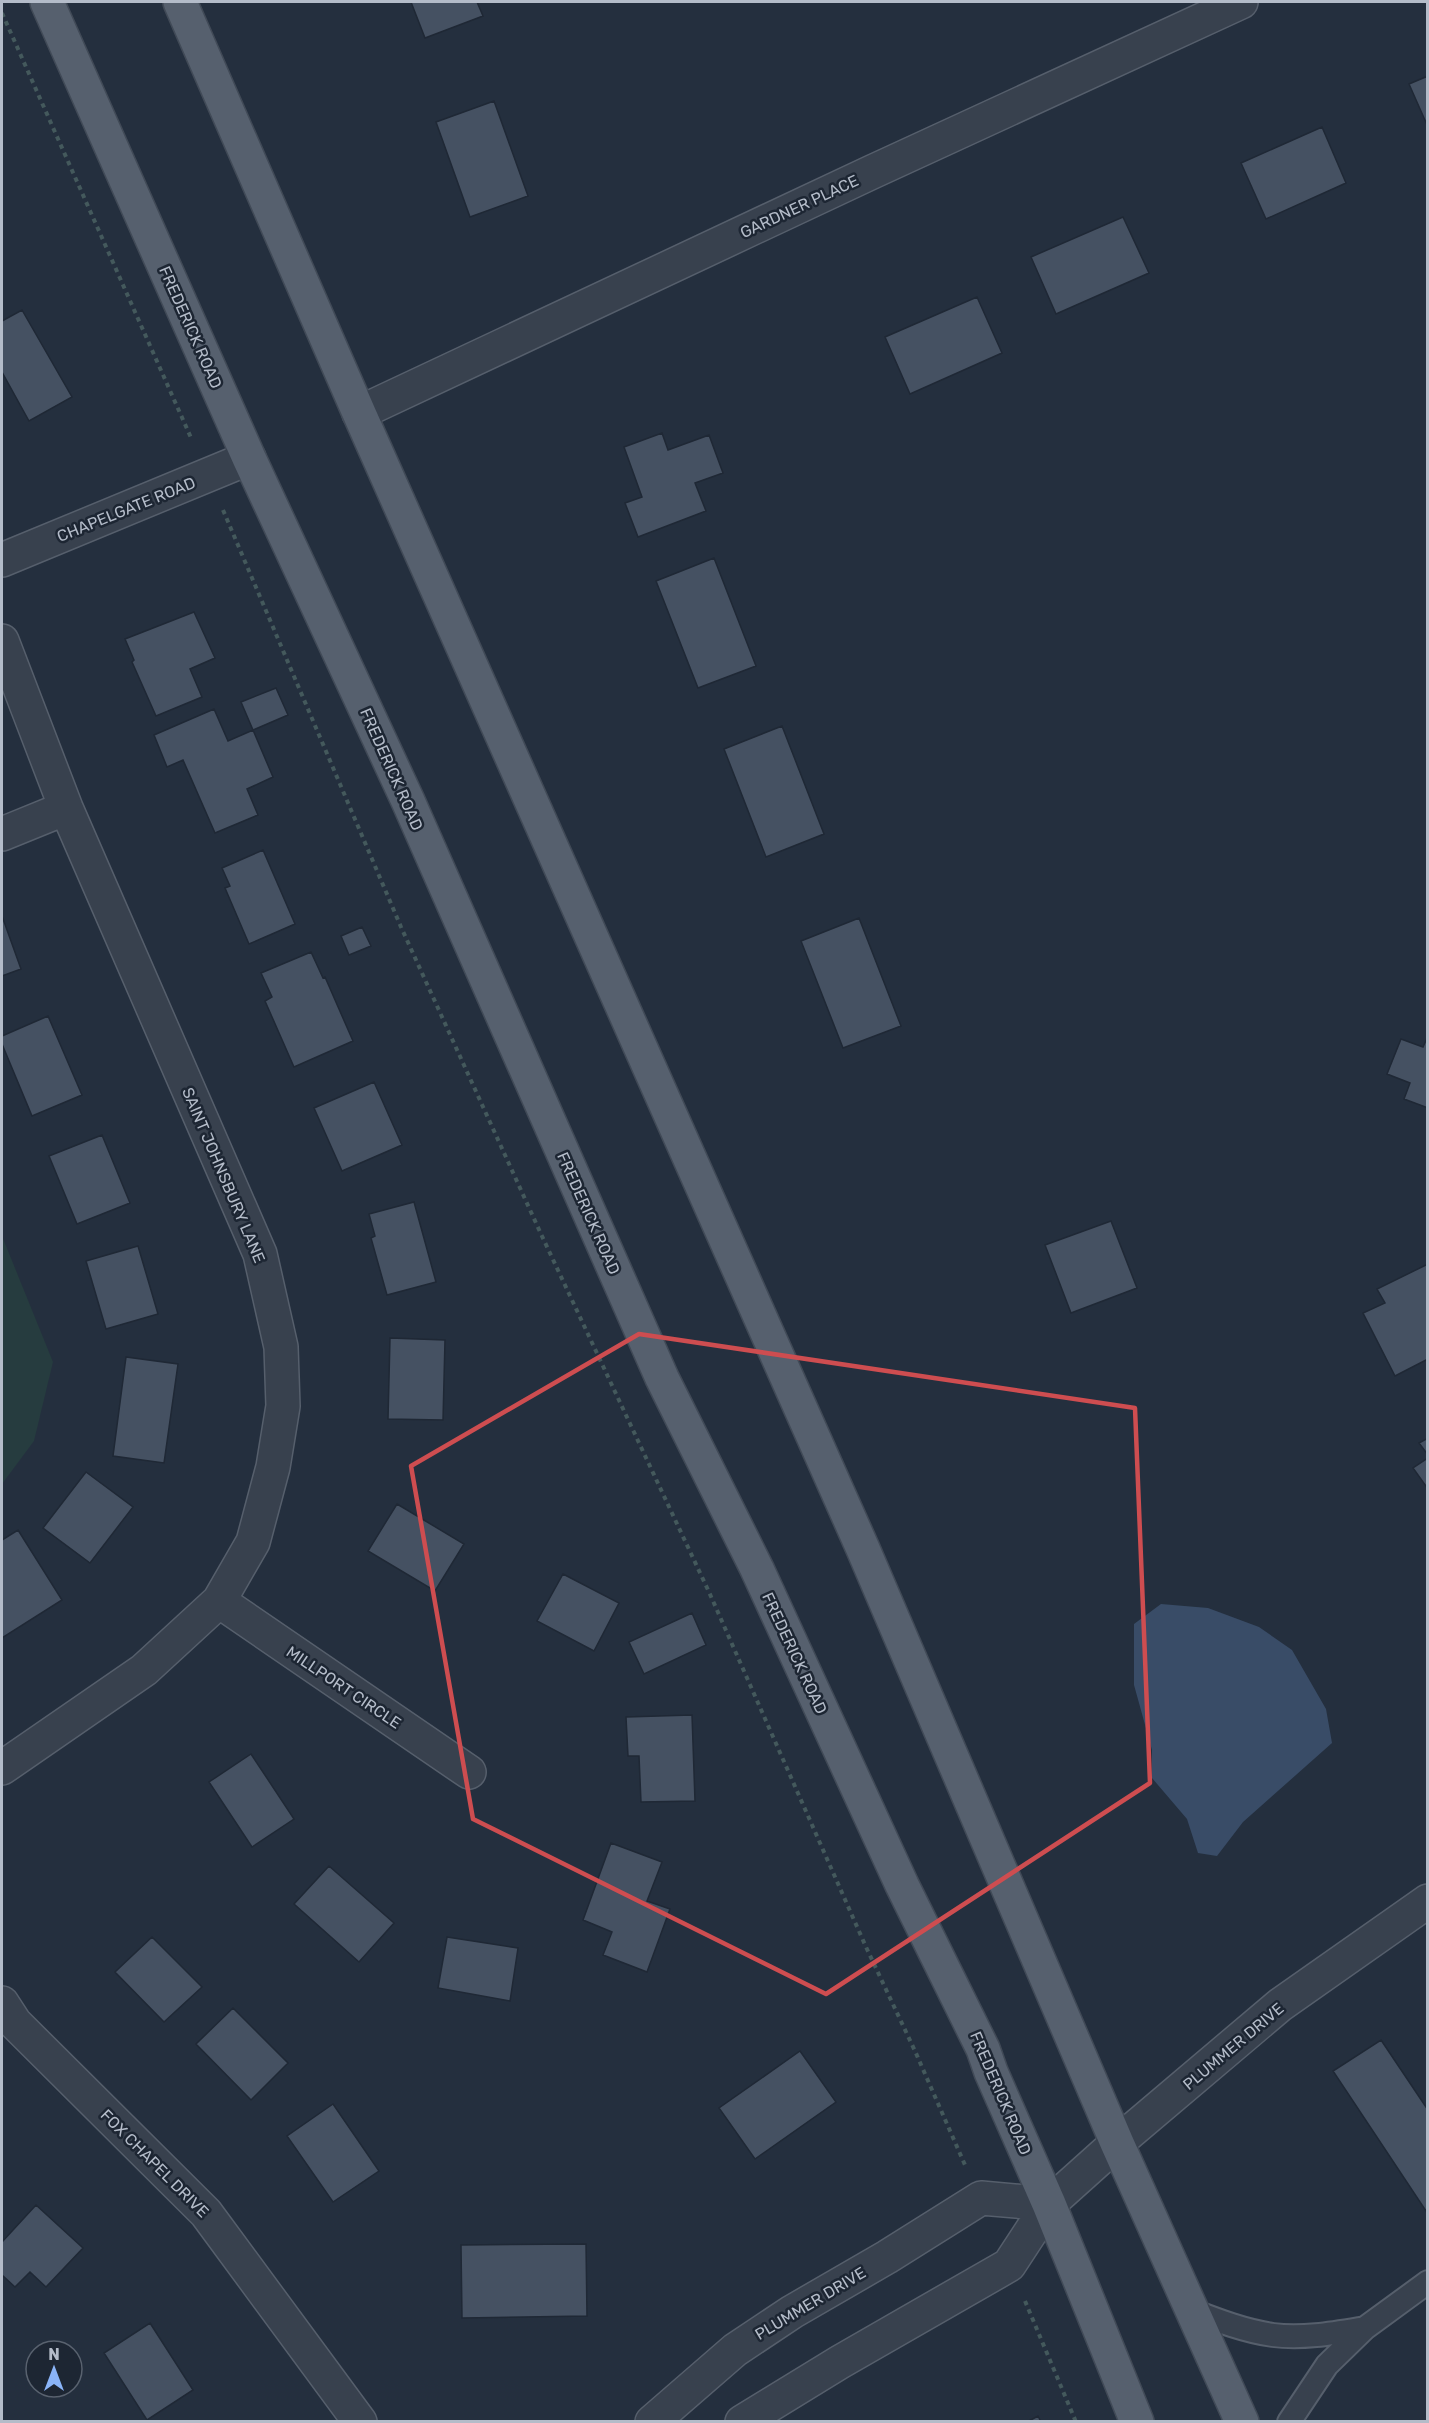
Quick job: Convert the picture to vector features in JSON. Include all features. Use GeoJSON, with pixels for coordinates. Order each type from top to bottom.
{"type":"FeatureCollection","features":[{"type":"Feature","properties":{"kind":"main road","name":"FREDERICK ROAD"},"geometry":{"type":"LineString","coordinates":[[47,2],[249,458],[408,801],[662,1378],[756,1569],[902,1885],[983,2049],[1137,2421]]}},
{"type":"Feature","properties":{"kind":"main road"},"geometry":{"type":"LineString","coordinates":[[180,2],[358,413],[863,1549],[1118,2143],[1242,2421]]}},
{"type":"Feature","properties":{"kind":"street","name":"GARDNER PLACE"},"geometry":{"type":"LineString","coordinates":[[358,413],[872,171],[1240,2]]}},
{"type":"Feature","properties":{"kind":"street","name":"CHAPELGATE ROAD"},"geometry":{"type":"LineString","coordinates":[[2,560],[249,458]]}},
{"type":"Feature","properties":{"kind":"street","name":"SAINT JOHNSBURY LANE"},"geometry":{"type":"LineString","coordinates":[[2,641],[66,807],[260,1254],[281,1347],[283,1406],[273,1467],[253,1542],[219,1601],[144,1670],[2,1768]]}},
{"type":"Feature","properties":{"kind":"street"},"geometry":{"type":"LineString","coordinates":[[2,834],[66,807]]}},
{"type":"Feature","properties":{"kind":"street","name":"MILLPORT CIRCLE"},"geometry":{"type":"LineString","coordinates":[[219,1601],[469,1772]]}},
{"type":"Feature","properties":{"kind":"street","name":"PLUMMER DRIVE"},"geometry":{"type":"LineString","coordinates":[[742,2421],[1010,2265],[1049,2204],[1118,2143],[1280,2004],[1428,1901]]}},
{"type":"Feature","properties":{"kind":"street","name":"FOX CHAPEL DRIVE"},"geometry":{"type":"LineString","coordinates":[[2,2003],[15,2023],[206,2212],[360,2421]]}},
{"type":"Feature","properties":{"kind":"street","name":"PLUMMER DRIVE"},"geometry":{"type":"LineString","coordinates":[[652,2421],[735,2350],[792,2312],[887,2257],[981,2198]]}},
{"type":"Feature","properties":{"kind":"street"},"geometry":{"type":"LineString","coordinates":[[981,2198],[1049,2204]]}},
{"type":"Feature","properties":{"kind":"lane"},"geometry":{"type":"LineString","coordinates":[[1289,2421],[1327,2365],[1365,2328],[1428,2282]]}},
{"type":"Feature","properties":{"kind":"lane"},"geometry":{"type":"LineString","coordinates":[[1193,2311],[1233,2327],[1274,2335],[1319,2335],[1365,2328]]}},
{"type":"Feature","properties":{"kind":"path"},"geometry":{"type":"LineString","coordinates":[[2,13],[207,476],[400,927],[709,1592],[866,1947],[981,2198]]}},
{"type":"Feature","properties":{"kind":"path"},"geometry":{"type":"LineString","coordinates":[[1010,2265],[1076,2421]]}},
{"type":"Feature","properties":{"kind":"highlighted area"},"geometry":{"type":"Polygon","coordinates":[[[639,1334],[1135,1408],[1150,1783],[826,1994],[473,1819],[411,1466],[639,1334]]]}},
{"type":"Feature","properties":{"kind":"green space"},"geometry":{"type":"Polygon","coordinates":[[[2,1236],[53,1362],[34,1441],[2,1484],[2,1236]]]}},
{"type":"Feature","properties":{"kind":"water"},"geometry":{"type":"Polygon","coordinates":[[[1161,1604],[1208,1608],[1259,1627],[1292,1650],[1326,1709],[1332,1743],[1243,1822],[1217,1856],[1198,1853],[1187,1819],[1152,1778],[1152,1750],[1134,1685],[1134,1624],[1161,1604]]]}},
{"type":"Feature","properties":{"kind":"building"},"geometry":{"type":"Polygon","coordinates":[[[411,2],[477,2],[483,16],[425,38],[411,2]]]}},
{"type":"Feature","properties":{"kind":"building"},"geometry":{"type":"Polygon","coordinates":[[[1428,76],[1428,127],[1409,84],[1428,76]]]}},
{"type":"Feature","properties":{"kind":"building"},"geometry":{"type":"Polygon","coordinates":[[[494,101],[528,196],[470,217],[436,122],[494,101]]]}},
{"type":"Feature","properties":{"kind":"building"},"geometry":{"type":"Polygon","coordinates":[[[1322,127],[1346,183],[1266,219],[1241,163],[1322,127]]]}},
{"type":"Feature","properties":{"kind":"building"},"geometry":{"type":"Polygon","coordinates":[[[1123,217],[1149,273],[1056,314],[1031,257],[1123,217]]]}},
{"type":"Feature","properties":{"kind":"building"},"geometry":{"type":"Polygon","coordinates":[[[977,297],[1002,353],[910,394],[885,337],[977,297]]]}},
{"type":"Feature","properties":{"kind":"building"},"geometry":{"type":"Polygon","coordinates":[[[22,310],[72,397],[29,421],[2,372],[2,321],[22,310]]]}},
{"type":"Feature","properties":{"kind":"building"},"geometry":{"type":"Polygon","coordinates":[[[662,433],[668,450],[709,435],[723,473],[695,483],[706,511],[638,537],[625,503],[642,497],[624,447],[662,433]]]}},
{"type":"Feature","properties":{"kind":"building"},"geometry":{"type":"Polygon","coordinates":[[[714,558],[756,666],[698,688],[656,581],[714,558]]]}},
{"type":"Feature","properties":{"kind":"building"},"geometry":{"type":"Polygon","coordinates":[[[194,612],[215,658],[190,669],[202,697],[156,716],[132,662],[134,660],[125,639],[194,612]]]}},
{"type":"Feature","properties":{"kind":"building"},"geometry":{"type":"Polygon","coordinates":[[[276,688],[288,715],[253,730],[241,702],[276,688]]]}},
{"type":"Feature","properties":{"kind":"building"},"geometry":{"type":"Polygon","coordinates":[[[214,709],[228,741],[253,730],[273,777],[247,789],[258,815],[215,833],[183,760],[167,767],[154,735],[214,709]]]}},
{"type":"Feature","properties":{"kind":"building"},"geometry":{"type":"Polygon","coordinates":[[[782,726],[824,834],[766,857],[724,749],[782,726]]]}},
{"type":"Feature","properties":{"kind":"building"},"geometry":{"type":"Polygon","coordinates":[[[263,850],[295,924],[249,944],[225,888],[230,886],[222,868],[263,850]]]}},
{"type":"Feature","properties":{"kind":"building"},"geometry":{"type":"Polygon","coordinates":[[[2,916],[21,969],[2,976],[2,916]]]}},
{"type":"Feature","properties":{"kind":"building"},"geometry":{"type":"Polygon","coordinates":[[[859,918],[901,1026],[843,1048],[801,941],[859,918]]]}},
{"type":"Feature","properties":{"kind":"building"},"geometry":{"type":"Polygon","coordinates":[[[362,927],[371,946],[349,955],[341,936],[362,927]]]}},
{"type":"Feature","properties":{"kind":"building"},"geometry":{"type":"Polygon","coordinates":[[[311,952],[323,978],[325,977],[353,1041],[294,1067],[265,1001],[272,997],[261,973],[311,952]]]}},
{"type":"Feature","properties":{"kind":"building"},"geometry":{"type":"Polygon","coordinates":[[[48,1016],[82,1095],[32,1116],[2,1044],[2,1036],[48,1016]]]}},
{"type":"Feature","properties":{"kind":"building"},"geometry":{"type":"Polygon","coordinates":[[[1428,1036],[1428,1108],[1404,1099],[1410,1083],[1387,1074],[1401,1039],[1423,1047],[1428,1036]]]}},
{"type":"Feature","properties":{"kind":"building"},"geometry":{"type":"Polygon","coordinates":[[[374,1082],[402,1145],[342,1171],[314,1108],[374,1082]]]}},
{"type":"Feature","properties":{"kind":"building"},"geometry":{"type":"Polygon","coordinates":[[[102,1135],[130,1203],[77,1224],[49,1156],[102,1135]]]}},
{"type":"Feature","properties":{"kind":"building"},"geometry":{"type":"Polygon","coordinates":[[[414,1202],[436,1282],[387,1295],[371,1238],[375,1236],[369,1214],[414,1202]]]}},
{"type":"Feature","properties":{"kind":"building"},"geometry":{"type":"Polygon","coordinates":[[[1111,1221],[1137,1288],[1071,1313],[1045,1245],[1111,1221]]]}},
{"type":"Feature","properties":{"kind":"building"},"geometry":{"type":"Polygon","coordinates":[[[138,1246],[158,1314],[106,1329],[86,1261],[138,1246]]]}},
{"type":"Feature","properties":{"kind":"building"},"geometry":{"type":"Polygon","coordinates":[[[1428,1264],[1428,1359],[1395,1376],[1363,1313],[1385,1303],[1377,1289],[1428,1264]]]}},
{"type":"Feature","properties":{"kind":"building"},"geometry":{"type":"Polygon","coordinates":[[[390,1338],[445,1340],[443,1420],[388,1419],[390,1338]]]}},
{"type":"Feature","properties":{"kind":"building"},"geometry":{"type":"Polygon","coordinates":[[[126,1357],[178,1364],[164,1463],[113,1456],[126,1357]]]}},
{"type":"Feature","properties":{"kind":"building"},"geometry":{"type":"Polygon","coordinates":[[[1428,1438],[1428,1455],[1419,1443],[1428,1438]]]}},
{"type":"Feature","properties":{"kind":"building"},"geometry":{"type":"Polygon","coordinates":[[[1428,1458],[1428,1489],[1413,1468],[1428,1458]]]}},
{"type":"Feature","properties":{"kind":"building"},"geometry":{"type":"Polygon","coordinates":[[[86,1472],[133,1507],[90,1563],[43,1528],[86,1472]]]}},
{"type":"Feature","properties":{"kind":"building"},"geometry":{"type":"Polygon","coordinates":[[[397,1504],[464,1544],[435,1591],[368,1551],[397,1504]]]}},
{"type":"Feature","properties":{"kind":"building"},"geometry":{"type":"Polygon","coordinates":[[[18,1530],[62,1600],[2,1638],[2,1540],[18,1530]]]}},
{"type":"Feature","properties":{"kind":"building"},"geometry":{"type":"Polygon","coordinates":[[[563,1574],[619,1603],[594,1651],[537,1621],[563,1574]]]}},
{"type":"Feature","properties":{"kind":"building"},"geometry":{"type":"Polygon","coordinates":[[[692,1613],[706,1645],[644,1674],[629,1642],[692,1613]]]}},
{"type":"Feature","properties":{"kind":"building"},"geometry":{"type":"Polygon","coordinates":[[[692,1715],[695,1801],[641,1802],[639,1756],[628,1756],[626,1717],[692,1715]]]}},
{"type":"Feature","properties":{"kind":"building"},"geometry":{"type":"Polygon","coordinates":[[[251,1754],[294,1819],[252,1847],[209,1782],[251,1754]]]}},
{"type":"Feature","properties":{"kind":"building"},"geometry":{"type":"Polygon","coordinates":[[[611,1843],[662,1862],[647,1901],[670,1909],[647,1972],[603,1955],[612,1932],[583,1920],[611,1843]]]}},
{"type":"Feature","properties":{"kind":"building"},"geometry":{"type":"Polygon","coordinates":[[[329,1866],[394,1923],[359,1962],[294,1904],[329,1866]]]}},
{"type":"Feature","properties":{"kind":"building"},"geometry":{"type":"Polygon","coordinates":[[[152,1937],[202,1987],[164,2022],[115,1972],[152,1937]]]}},
{"type":"Feature","properties":{"kind":"building"},"geometry":{"type":"Polygon","coordinates":[[[447,1937],[518,1948],[510,2001],[438,1988],[447,1937]]]}},
{"type":"Feature","properties":{"kind":"building"},"geometry":{"type":"Polygon","coordinates":[[[233,2008],[288,2063],[251,2100],[196,2044],[233,2008]]]}},
{"type":"Feature","properties":{"kind":"building"},"geometry":{"type":"Polygon","coordinates":[[[1381,2040],[1428,2110],[1428,2214],[1333,2071],[1381,2040]]]}},
{"type":"Feature","properties":{"kind":"building"},"geometry":{"type":"Polygon","coordinates":[[[800,2051],[836,2102],[755,2159],[719,2108],[800,2051]]]}},
{"type":"Feature","properties":{"kind":"building"},"geometry":{"type":"Polygon","coordinates":[[[333,2104],[379,2171],[333,2202],[287,2136],[333,2104]]]}},
{"type":"Feature","properties":{"kind":"building"},"geometry":{"type":"Polygon","coordinates":[[[36,2205],[83,2248],[46,2287],[30,2272],[15,2287],[2,2275],[2,2242],[36,2205]]]}},
{"type":"Feature","properties":{"kind":"building"},"geometry":{"type":"Polygon","coordinates":[[[586,2244],[587,2316],[462,2318],[461,2245],[586,2244]]]}},
{"type":"Feature","properties":{"kind":"building"},"geometry":{"type":"Polygon","coordinates":[[[150,2323],[193,2390],[147,2420],[104,2353],[150,2323]]]}},
{"type":"Feature","properties":{"kind":"building"},"geometry":{"type":"Polygon","coordinates":[[[1038,2416],[1041,2422],[1027,2422],[1038,2416]]]}}]}
